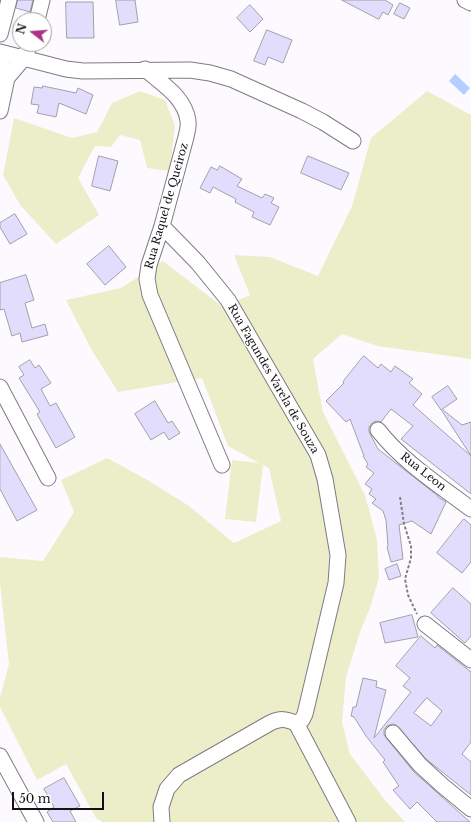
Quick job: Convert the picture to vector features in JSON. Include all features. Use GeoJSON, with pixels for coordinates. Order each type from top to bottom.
{"type":"FeatureCollection","features":[{"type":"Feature","properties":{"kind":"street"},"geometry":{"type":"LineString","coordinates":[[0,34],[9,0]]}},
{"type":"Feature","properties":{"kind":"street"},"geometry":{"type":"LineString","coordinates":[[39,12],[42,0]]}},
{"type":"Feature","properties":{"kind":"street"},"geometry":{"type":"LineString","coordinates":[[465,0],[471,3]]}},
{"type":"Feature","properties":{"kind":"street"},"geometry":{"type":"LineString","coordinates":[[0,52],[66,69],[83,71],[145,69],[190,70],[210,73],[231,79],[302,111],[353,140]]}},
{"type":"Feature","properties":{"kind":"street"},"geometry":{"type":"LineString","coordinates":[[0,111],[7,78],[24,58],[27,52]]}},
{"type":"Feature","properties":{"kind":"street"},"geometry":{"type":"LineString","coordinates":[[0,57],[7,78]]}},
{"type":"Feature","properties":{"kind":"street","name":"Rua Raquel de Queiroz"},"geometry":{"type":"LineString","coordinates":[[145,69],[178,97],[185,108],[188,122],[186,137],[162,226],[149,265],[147,279],[150,295],[222,465]]}},
{"type":"Feature","properties":{"kind":"street","name":"Rua Fagundes Varela de Souza"},"geometry":{"type":"LineString","coordinates":[[162,226],[198,263],[228,300],[318,455],[325,478],[338,555],[336,583],[307,708],[302,720],[296,723]]}},
{"type":"Feature","properties":{"kind":"street"},"geometry":{"type":"LineString","coordinates":[[0,388],[48,478]]}},
{"type":"Feature","properties":{"kind":"street","name":"Rua Leon"},"geometry":{"type":"LineString","coordinates":[[378,430],[389,444],[402,456],[471,509]]}},
{"type":"Feature","properties":{"kind":"street"},"geometry":{"type":"LineString","coordinates":[[426,624],[471,660]]}},
{"type":"Feature","properties":{"kind":"street"},"geometry":{"type":"LineString","coordinates":[[162,822],[161,807],[167,788],[179,775],[279,719],[296,723],[348,822]]}},
{"type":"Feature","properties":{"kind":"street"},"geometry":{"type":"LineString","coordinates":[[393,733],[420,765],[471,809]]}},
{"type":"Feature","properties":{"kind":"street"},"geometry":{"type":"LineString","coordinates":[[0,756],[36,822]]}},
{"type":"Feature","properties":{"kind":"path"},"geometry":{"type":"LineString","coordinates":[[400,497],[404,524],[411,546],[411,558],[405,579],[408,595],[416,613],[426,624]]}},
{"type":"Feature","properties":{"kind":"green space"},"geometry":{"type":"Polygon","coordinates":[[[140,91],[165,100],[175,125],[170,171],[147,168],[140,140],[120,135],[111,147],[95,146],[78,178],[99,215],[56,244],[20,205],[3,175],[14,118],[72,138],[97,132],[112,103],[140,91]]]}},
{"type":"Feature","properties":{"kind":"green space"},"geometry":{"type":"Polygon","coordinates":[[[427,91],[471,115],[471,359],[377,346],[342,334],[313,359],[323,412],[365,495],[377,540],[379,578],[346,677],[342,722],[350,754],[385,800],[405,822],[102,822],[96,818],[66,764],[37,780],[0,707],[0,697],[9,664],[0,583],[0,557],[43,561],[74,512],[61,480],[107,458],[146,479],[189,506],[234,543],[281,521],[269,468],[263,465],[256,522],[225,519],[232,460],[259,463],[228,446],[202,378],[118,392],[91,349],[66,300],[121,288],[163,261],[223,307],[250,295],[234,255],[270,257],[318,276],[352,206],[371,138],[427,91]]]}},
{"type":"Feature","properties":{"kind":"water"},"geometry":{"type":"Polygon","coordinates":[[[455,74],[470,88],[464,95],[449,81],[455,74]]]}},
{"type":"Feature","properties":{"kind":"building"},"geometry":{"type":"Polygon","coordinates":[[[18,0],[33,0],[30,12],[16,8],[18,0]]]}},
{"type":"Feature","properties":{"kind":"building"},"geometry":{"type":"Polygon","coordinates":[[[116,0],[135,0],[138,22],[120,25],[116,0]]]}},
{"type":"Feature","properties":{"kind":"building"},"geometry":{"type":"Polygon","coordinates":[[[342,0],[385,0],[393,5],[388,15],[383,12],[379,19],[342,0]]]}},
{"type":"Feature","properties":{"kind":"building"},"geometry":{"type":"Polygon","coordinates":[[[66,2],[93,2],[94,38],[67,38],[66,2]]]}},
{"type":"Feature","properties":{"kind":"building"},"geometry":{"type":"Polygon","coordinates":[[[400,3],[410,8],[404,19],[394,14],[400,3]]]}},
{"type":"Feature","properties":{"kind":"building"},"geometry":{"type":"Polygon","coordinates":[[[250,5],[263,19],[250,32],[237,18],[250,5]]]}},
{"type":"Feature","properties":{"kind":"building"},"geometry":{"type":"Polygon","coordinates":[[[267,30],[292,40],[283,63],[268,57],[265,65],[254,61],[267,30]]]}},
{"type":"Feature","properties":{"kind":"building"},"geometry":{"type":"Polygon","coordinates":[[[43,86],[76,93],[78,88],[93,95],[86,114],[59,103],[56,117],[37,113],[39,105],[31,104],[34,87],[42,88],[43,86]]]}},
{"type":"Feature","properties":{"kind":"building"},"geometry":{"type":"Polygon","coordinates":[[[99,156],[118,161],[110,191],[92,186],[99,156]]]}},
{"type":"Feature","properties":{"kind":"building"},"geometry":{"type":"Polygon","coordinates":[[[308,156],[349,173],[341,190],[301,173],[308,156]]]}},
{"type":"Feature","properties":{"kind":"building"},"geometry":{"type":"Polygon","coordinates":[[[220,166],[242,179],[237,186],[262,198],[265,194],[274,198],[271,203],[279,207],[270,225],[252,217],[254,212],[235,202],[236,199],[213,187],[210,193],[200,188],[211,167],[217,170],[220,166]]]}},
{"type":"Feature","properties":{"kind":"building"},"geometry":{"type":"Polygon","coordinates":[[[15,214],[27,234],[10,244],[0,227],[0,223],[15,214]]]}},
{"type":"Feature","properties":{"kind":"building"},"geometry":{"type":"Polygon","coordinates":[[[109,246],[126,267],[105,285],[87,264],[109,246]]]}},
{"type":"Feature","properties":{"kind":"building"},"geometry":{"type":"Polygon","coordinates":[[[26,275],[34,300],[25,303],[32,328],[45,324],[48,335],[22,342],[20,333],[12,336],[4,309],[0,310],[0,283],[26,275]]]}},
{"type":"Feature","properties":{"kind":"building"},"geometry":{"type":"Polygon","coordinates":[[[364,356],[378,368],[381,364],[391,372],[395,366],[413,379],[409,383],[422,394],[413,405],[471,456],[471,494],[401,439],[413,426],[391,409],[381,422],[376,421],[372,423],[369,427],[369,432],[378,449],[446,502],[431,534],[412,521],[399,525],[403,559],[391,562],[387,547],[386,520],[383,511],[372,503],[376,499],[369,494],[372,489],[365,484],[374,473],[366,467],[368,464],[363,456],[350,419],[346,422],[326,401],[344,383],[343,382],[364,356]]]}},
{"type":"Feature","properties":{"kind":"building"},"geometry":{"type":"Polygon","coordinates":[[[30,360],[35,368],[39,365],[51,383],[41,389],[50,406],[56,403],[75,437],[56,448],[37,414],[40,412],[19,378],[24,375],[19,367],[30,360]]]}},
{"type":"Feature","properties":{"kind":"building"},"geometry":{"type":"Polygon","coordinates":[[[448,386],[457,399],[441,410],[432,397],[448,386]]]}},
{"type":"Feature","properties":{"kind":"building"},"geometry":{"type":"Polygon","coordinates":[[[155,401],[168,423],[172,421],[180,433],[169,440],[164,432],[151,440],[135,414],[155,401]]]}},
{"type":"Feature","properties":{"kind":"building"},"geometry":{"type":"Polygon","coordinates":[[[443,410],[462,425],[471,422],[471,456],[442,411],[443,410]]]}},
{"type":"Feature","properties":{"kind":"building"},"geometry":{"type":"Polygon","coordinates":[[[0,444],[37,510],[17,521],[0,489],[0,444]]]}},
{"type":"Feature","properties":{"kind":"building"},"geometry":{"type":"Polygon","coordinates":[[[464,519],[471,525],[471,562],[462,573],[437,553],[464,519]]]}},
{"type":"Feature","properties":{"kind":"building"},"geometry":{"type":"Polygon","coordinates":[[[397,564],[401,576],[389,580],[385,569],[397,564]]]}},
{"type":"Feature","properties":{"kind":"building"},"geometry":{"type":"Polygon","coordinates":[[[453,588],[471,604],[471,636],[465,643],[431,613],[453,588]]]}},
{"type":"Feature","properties":{"kind":"building"},"geometry":{"type":"Polygon","coordinates":[[[412,615],[418,637],[385,643],[380,623],[412,615]]]}},
{"type":"Feature","properties":{"kind":"building"},"geometry":{"type":"Polygon","coordinates":[[[421,636],[435,648],[437,645],[471,672],[471,742],[462,754],[471,762],[471,795],[426,759],[396,725],[392,724],[387,726],[384,730],[384,735],[414,772],[470,822],[437,822],[417,802],[410,809],[393,790],[399,786],[383,762],[385,760],[366,736],[354,717],[351,716],[353,707],[356,707],[363,678],[377,681],[376,687],[386,690],[374,738],[411,692],[403,686],[410,678],[396,666],[421,636]],[[427,698],[414,713],[431,726],[442,711],[427,698]]]}},
{"type":"Feature","properties":{"kind":"building"},"geometry":{"type":"Polygon","coordinates":[[[64,778],[80,806],[70,811],[76,822],[53,822],[47,812],[54,807],[44,789],[64,778]]]}}]}
